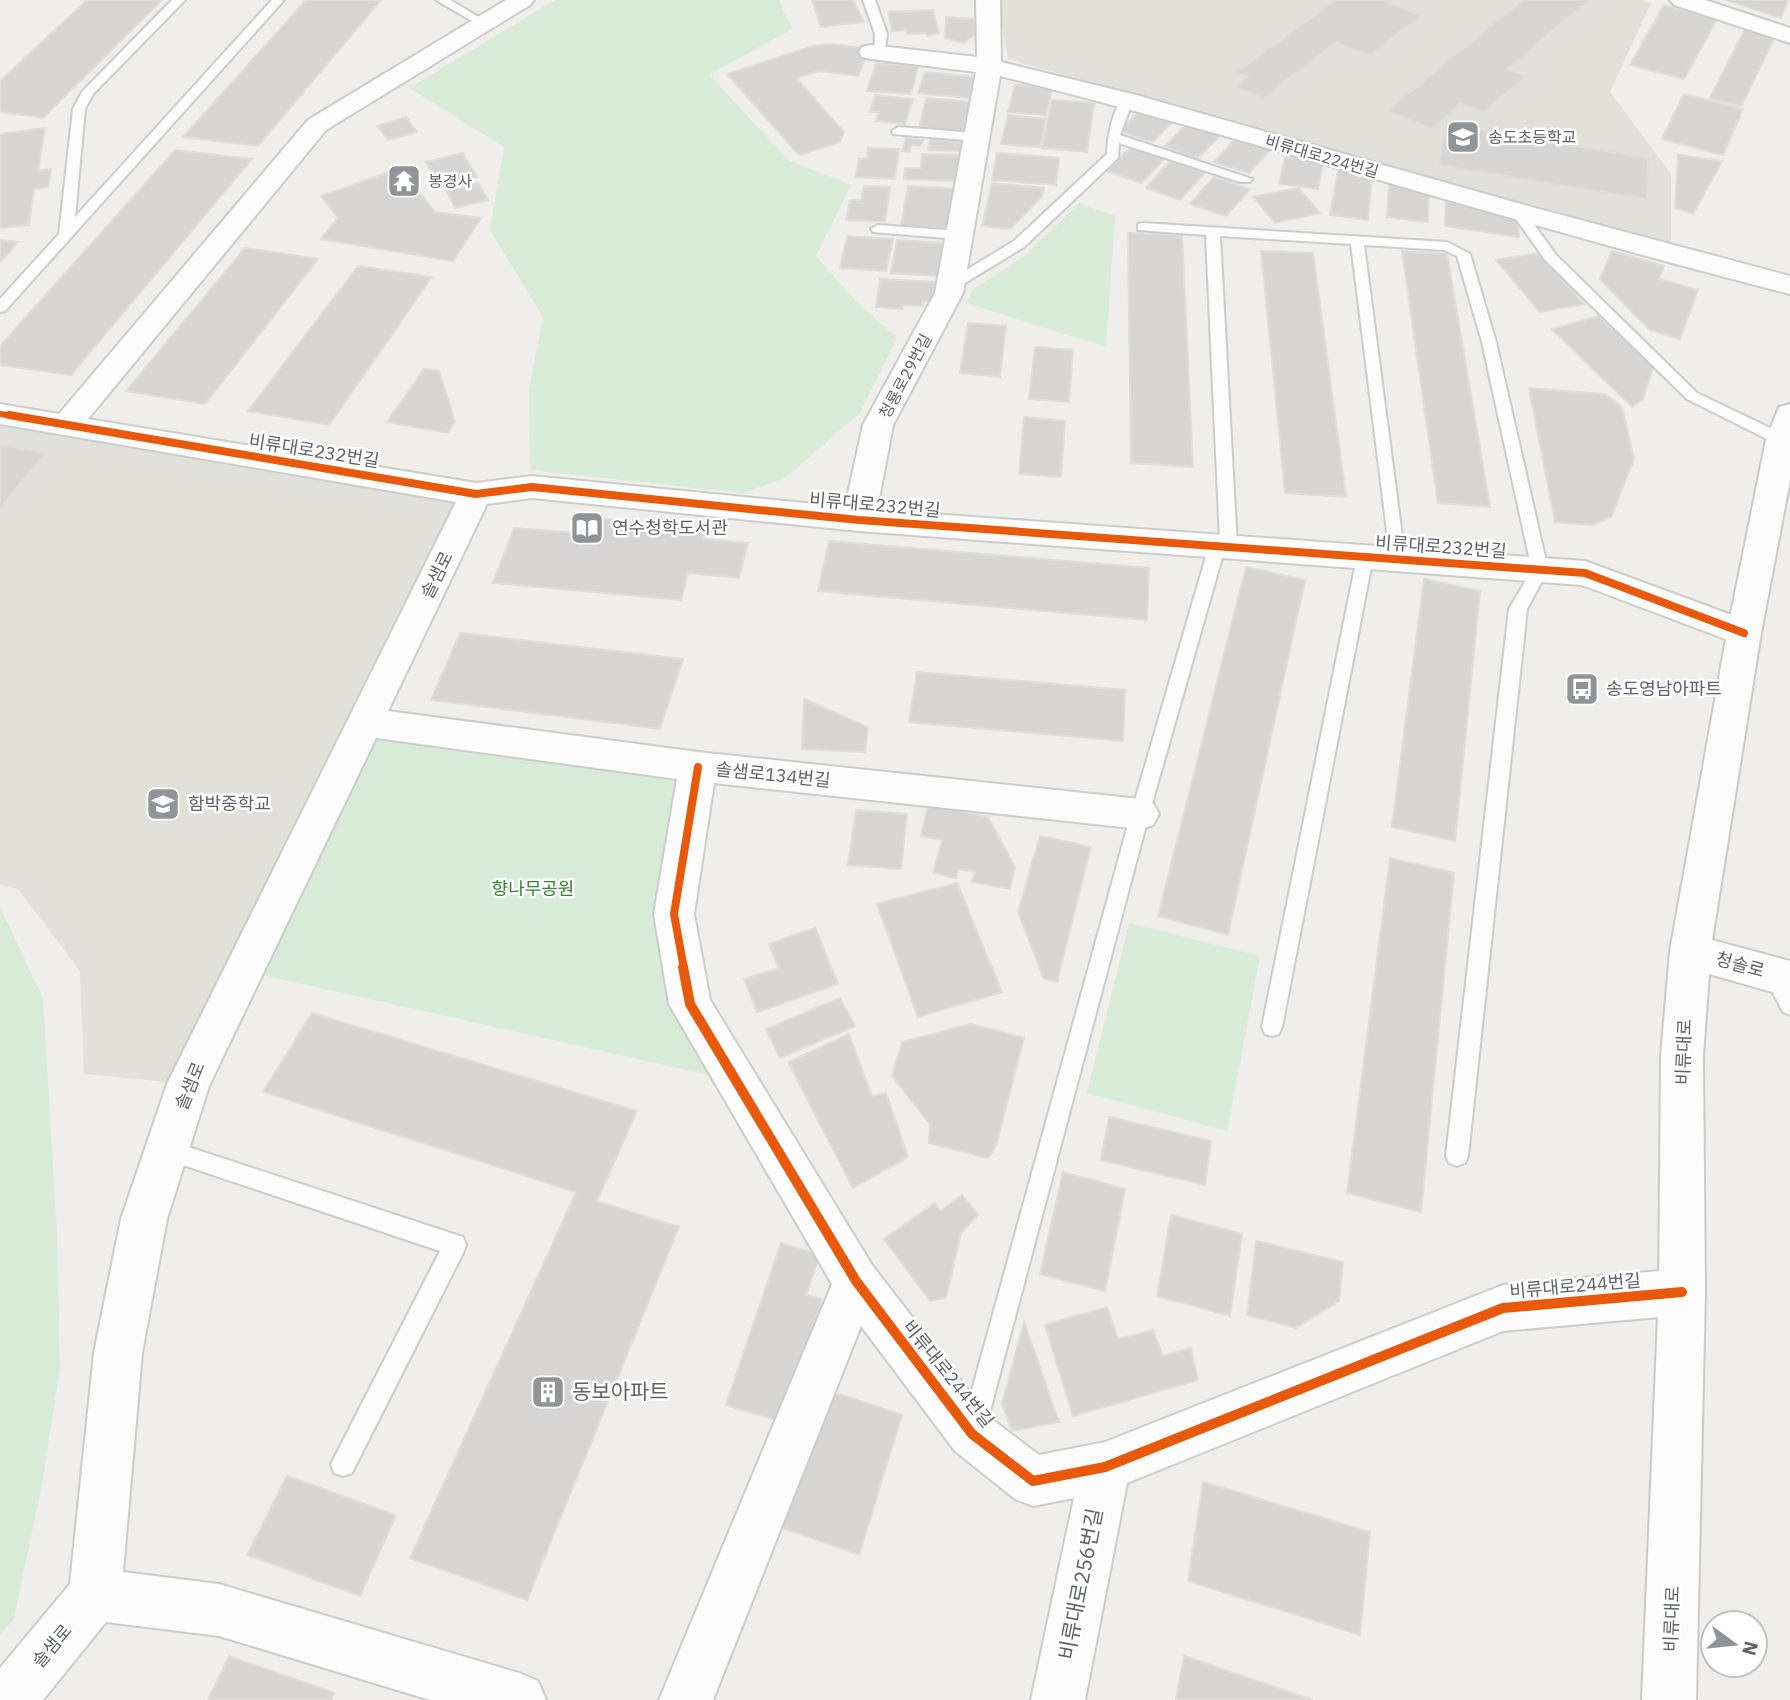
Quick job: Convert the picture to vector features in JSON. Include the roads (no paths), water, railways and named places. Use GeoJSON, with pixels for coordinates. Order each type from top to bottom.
{"type":"FeatureCollection","features":[{"type":"Feature","properties":{"kind":"street"},"geometry":{"type":"LineString","coordinates":[[66,425],[317,125],[522,0]]}},
{"type":"Feature","properties":{"kind":"street","name":"청룡로29번길"},"geometry":{"type":"LineString","coordinates":[[859,520],[878,425],[949,293],[989,66],[988,0]]}},
{"type":"Feature","properties":{"kind":"street"},"geometry":{"type":"LineString","coordinates":[[1682,0],[1790,36]]}},
{"type":"Feature","properties":{"kind":"street","name":"비류대로224번길"},"geometry":{"type":"LineString","coordinates":[[876,52],[989,66],[1127,100],[1518,212],[1790,285]]}},
{"type":"Feature","properties":{"kind":"street","name":"비류대로232번길"},"geometry":{"type":"LineString","coordinates":[[0,414],[477,494],[532,487],[859,520],[1585,573],[1744,633]]}},
{"type":"Feature","properties":{"kind":"street","name":"비류대로"},"geometry":{"type":"LineString","coordinates":[[1669,1700],[1682,1292],[1682,1056],[1690,951],[1744,633],[1787,432]]}},
{"type":"Feature","properties":{"kind":"street","name":"솔샘로"},"geometry":{"type":"LineString","coordinates":[[8,1700],[95,1595],[118,1353],[144,1219],[188,1084],[477,494]]}},
{"type":"Feature","properties":{"kind":"street","name":"솔샘로134번길"},"geometry":{"type":"LineString","coordinates":[[365,722],[698,767],[1140,814]]}},
{"type":"Feature","properties":{"kind":"street","name":"비류대로244번길"},"geometry":{"type":"LineString","coordinates":[[698,767],[674,914],[691,1004],[856,1281],[972,1434],[1033,1481],[1105,1467],[1503,1307],[1682,1292]]}},
{"type":"Feature","properties":{"kind":"street","name":"청솔로"},"geometry":{"type":"LineString","coordinates":[[1690,951],[1784,986]]}},
{"type":"Feature","properties":{"kind":"street"},"geometry":{"type":"LineString","coordinates":[[686,1700],[856,1281]]}},
{"type":"Feature","properties":{"kind":"street","name":"비류대로256번길"},"geometry":{"type":"LineString","coordinates":[[1058,1700],[1105,1467]]}},
{"type":"Feature","properties":{"kind":"street"},"geometry":{"type":"LineString","coordinates":[[95,1595],[219,1610],[519,1700]]}},
{"type":"Feature","properties":{"kind":"lane"},"geometry":{"type":"LineString","coordinates":[[66,236],[79,109],[88,92],[179,0]]}},
{"type":"Feature","properties":{"kind":"lane"},"geometry":{"type":"LineString","coordinates":[[0,308],[278,0]]}},
{"type":"Feature","properties":{"kind":"lane"},"geometry":{"type":"LineString","coordinates":[[442,0],[483,23]]}},
{"type":"Feature","properties":{"kind":"lane","name":"비류대로224번길"},"geometry":{"type":"LineString","coordinates":[[870,0],[881,34],[876,52]]}},
{"type":"Feature","properties":{"kind":"lane"},"geometry":{"type":"LineString","coordinates":[[950,286],[1019,244],[1113,155],[1113,137],[1127,100]]}},
{"type":"Feature","properties":{"kind":"lane"},"geometry":{"type":"LineString","coordinates":[[898,131],[977,137]]}},
{"type":"Feature","properties":{"kind":"lane"},"geometry":{"type":"LineString","coordinates":[[1113,137],[1245,179]]}},
{"type":"Feature","properties":{"kind":"lane"},"geometry":{"type":"LineString","coordinates":[[1518,212],[1551,258],[1692,396],[1787,432]]}},
{"type":"Feature","properties":{"kind":"lane"},"geometry":{"type":"LineString","coordinates":[[1143,227],[1447,246],[1463,254],[1489,342],[1540,570],[1518,609],[1457,1156]]}},
{"type":"Feature","properties":{"kind":"lane"},"geometry":{"type":"LineString","coordinates":[[878,229],[959,235]]}},
{"type":"Feature","properties":{"kind":"lane"},"geometry":{"type":"LineString","coordinates":[[1140,814],[1223,546],[1213,231]]}},
{"type":"Feature","properties":{"kind":"lane"},"geometry":{"type":"LineString","coordinates":[[1272,1027],[1381,558],[1357,241]]}},
{"type":"Feature","properties":{"kind":"lane","name":"비류대로244번길"},"geometry":{"type":"LineString","coordinates":[[972,1434],[1140,814]]}},
{"type":"Feature","properties":{"kind":"lane"},"geometry":{"type":"LineString","coordinates":[[167,1150],[455,1245],[343,1464]]}},
{"type":"Feature","properties":{"kind":"place","name":"송도초등학교"},"geometry":{"type":"Point","coordinates":[1463,137]}},
{"type":"Feature","properties":{"kind":"place","name":"봉경사"},"geometry":{"type":"Point","coordinates":[404,181]}},
{"type":"Feature","properties":{"kind":"place","name":"연수청학도서관"},"geometry":{"type":"Point","coordinates":[587,528]}},
{"type":"Feature","properties":{"kind":"place","name":"송도영남아파트"},"geometry":{"type":"Point","coordinates":[1582,689]}},
{"type":"Feature","properties":{"kind":"place","name":"함박중학교"},"geometry":{"type":"Point","coordinates":[163,804]}},
{"type":"Feature","properties":{"kind":"place","name":"동보아파트"},"geometry":{"type":"Point","coordinates":[548,1392]}},
{"type":"Feature","properties":{"kind":"park label","name":"향나무공원"},"geometry":{"type":"Point","coordinates":[533,889]}}]}
